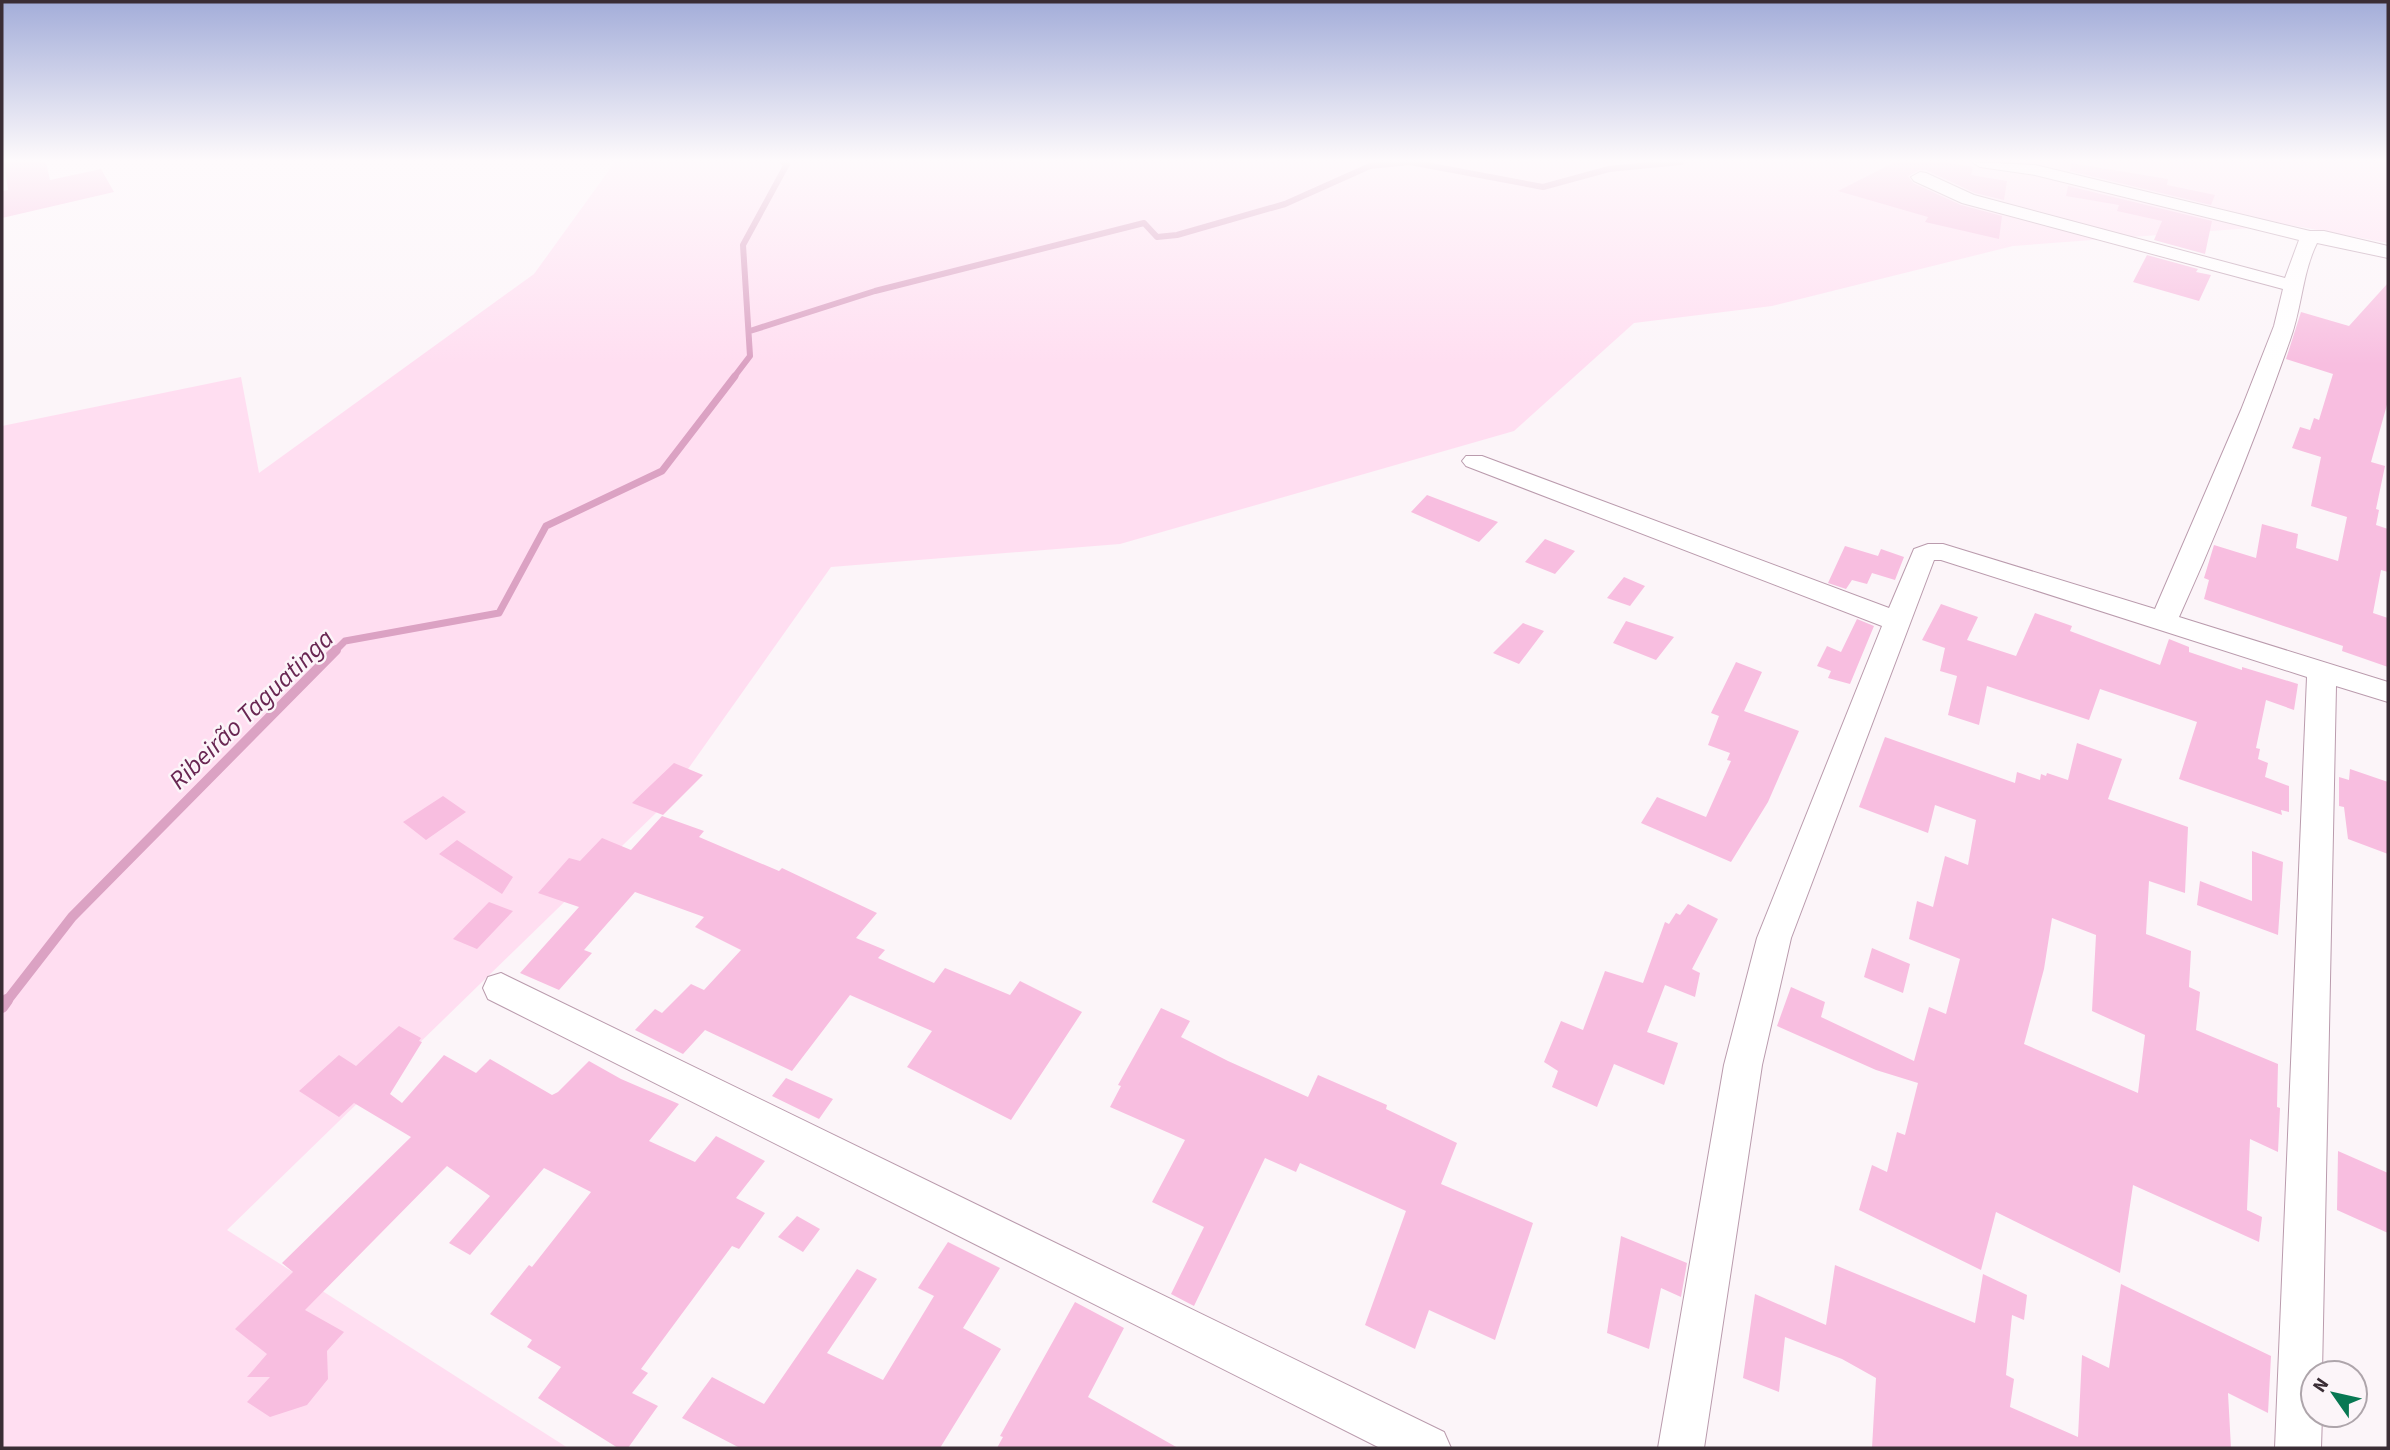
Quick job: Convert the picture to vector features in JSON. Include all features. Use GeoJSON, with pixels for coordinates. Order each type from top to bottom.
{"type":"FeatureCollection","features":[{"type":"Feature","properties":{"kind":"street"},"geometry":{"type":"LineString","coordinates":[[2083,230],[2294,286]]}},
{"type":"Feature","properties":{"kind":"street"},"geometry":{"type":"LineString","coordinates":[[2279,230],[2388,252]]}},
{"type":"Feature","properties":{"kind":"street"},"geometry":{"type":"LineString","coordinates":[[2164,620],[2202,539],[2251,416],[2280,339],[2302,251],[2309,237]]}},
{"type":"Feature","properties":{"kind":"street"},"geometry":{"type":"LineString","coordinates":[[1474,461],[1896,621]]}},
{"type":"Feature","properties":{"kind":"street"},"geometry":{"type":"LineString","coordinates":[[1681,1448],[1743,1065],[1774,938],[1923,555],[1934,551],[2164,620],[2388,692]]}},
{"type":"Feature","properties":{"kind":"street"},"geometry":{"type":"LineString","coordinates":[[2298,1448],[2322,671]]}},
{"type":"Feature","properties":{"kind":"street"},"geometry":{"type":"LineString","coordinates":[[501,988],[1428,1448]]}},
{"type":"Feature","properties":{"kind":"shaded area"},"geometry":{"type":"Polygon","coordinates":[[[566,230],[2228,230],[2013,246],[1772,306],[1634,323],[1514,431],[1120,544],[831,567],[659,810],[227,1230],[568,1448],[2,1448],[2,426],[241,377],[259,473],[534,274],[566,230]]]}},
{"type":"Feature","properties":{"kind":"shaded area"},"geometry":{"type":"Polygon","coordinates":[[[2315,230],[2388,230],[2388,243],[2315,230]]]}},
{"type":"Feature","properties":{"kind":"building"},"geometry":{"type":"Polygon","coordinates":[[[1958,230],[2000,230],[1999,239],[1958,230]]]}},
{"type":"Feature","properties":{"kind":"building"},"geometry":{"type":"Polygon","coordinates":[[[2158,230],[2210,230],[2205,254],[2154,240],[2158,230]]]}},
{"type":"Feature","properties":{"kind":"building"},"geometry":{"type":"Polygon","coordinates":[[[2147,255],[2211,275],[2199,301],[2133,282],[2147,255]]]}},
{"type":"Feature","properties":{"kind":"building"},"geometry":{"type":"Polygon","coordinates":[[[2388,283],[2388,401],[2371,462],[2385,466],[2376,509],[2379,510],[2376,525],[2388,529],[2388,572],[2381,570],[2373,613],[2388,618],[2388,667],[2342,651],[2343,646],[2204,599],[2209,580],[2204,578],[2214,545],[2256,558],[2262,524],[2298,534],[2296,548],[2338,561],[2347,517],[2311,506],[2321,457],[2292,448],[2300,427],[2310,430],[2314,418],[2319,420],[2333,374],[2286,359],[2301,312],[2349,326],[2388,283]]]}},
{"type":"Feature","properties":{"kind":"building"},"geometry":{"type":"Polygon","coordinates":[[[1427,495],[1498,522],[1479,542],[1411,512],[1427,495]]]}},
{"type":"Feature","properties":{"kind":"building"},"geometry":{"type":"Polygon","coordinates":[[[1545,539],[1575,551],[1555,574],[1525,562],[1545,539]]]}},
{"type":"Feature","properties":{"kind":"building"},"geometry":{"type":"Polygon","coordinates":[[[1845,546],[1878,556],[1881,549],[1904,557],[1895,580],[1872,573],[1867,584],[1852,580],[1846,589],[1828,583],[1845,546]]]}},
{"type":"Feature","properties":{"kind":"building"},"geometry":{"type":"Polygon","coordinates":[[[1624,577],[1645,586],[1630,606],[1607,598],[1624,577]]]}},
{"type":"Feature","properties":{"kind":"building"},"geometry":{"type":"Polygon","coordinates":[[[1941,604],[1978,617],[1967,640],[2016,656],[2035,613],[2072,626],[2070,631],[2160,665],[2169,639],[2189,647],[2189,652],[2242,670],[2242,667],[2298,684],[2294,710],[2266,700],[2256,748],[2260,749],[2258,759],[2268,763],[2265,777],[2289,786],[2289,812],[2281,810],[2282,815],[2179,779],[2197,722],[2100,689],[2089,720],[1987,686],[1979,725],[1948,715],[1957,676],[1940,671],[1945,648],[1922,640],[1941,604]]]}},
{"type":"Feature","properties":{"kind":"building"},"geometry":{"type":"Polygon","coordinates":[[[1857,619],[1874,626],[1850,684],[1828,678],[1831,671],[1817,666],[1827,646],[1841,652],[1857,619]]]}},
{"type":"Feature","properties":{"kind":"building"},"geometry":{"type":"Polygon","coordinates":[[[1626,621],[1674,637],[1656,660],[1613,643],[1626,621]]]}},
{"type":"Feature","properties":{"kind":"building"},"geometry":{"type":"Polygon","coordinates":[[[1523,623],[1544,631],[1519,664],[1493,653],[1523,623]]]}},
{"type":"Feature","properties":{"kind":"building"},"geometry":{"type":"Polygon","coordinates":[[[1736,662],[1762,672],[1744,711],[1799,731],[1768,802],[1731,862],[1641,823],[1657,797],[1706,817],[1731,761],[1727,760],[1730,753],[1708,745],[1719,716],[1711,713],[1736,662]]]}},
{"type":"Feature","properties":{"kind":"building"},"geometry":{"type":"Polygon","coordinates":[[[1885,737],[2015,783],[2017,772],[2040,780],[2041,774],[2046,776],[2047,773],[2068,780],[2077,743],[2122,759],[2108,799],[2188,827],[2185,893],[2149,881],[2146,934],[2191,951],[2189,987],[2200,992],[2196,1030],[2278,1064],[2278,1152],[2250,1139],[2247,1210],[2262,1217],[2259,1242],[2133,1185],[2120,1273],[1996,1212],[1981,1270],[1859,1210],[1872,1165],[1887,1172],[1897,1132],[1905,1135],[1918,1083],[1876,1070],[1777,1026],[1791,987],[1825,1002],[1821,1017],[1914,1061],[1929,1007],[1946,1014],[1960,959],[1909,939],[1917,901],[1933,907],[1945,856],[1968,865],[1976,820],[1935,805],[1928,833],[1859,807],[1885,737]],[[2052,918],[2044,969],[2024,1044],[2138,1093],[2145,1035],[2092,1011],[2096,935],[2052,918]]]}},
{"type":"Feature","properties":{"kind":"building"},"geometry":{"type":"Polygon","coordinates":[[[674,763],[703,775],[663,815],[632,803],[674,763]]]}},
{"type":"Feature","properties":{"kind":"building"},"geometry":{"type":"Polygon","coordinates":[[[2350,769],[2388,782],[2388,854],[2348,839],[2344,807],[2339,806],[2339,777],[2349,780],[2350,769]]]}},
{"type":"Feature","properties":{"kind":"building"},"geometry":{"type":"Polygon","coordinates":[[[443,796],[466,812],[426,840],[403,822],[443,796]]]}},
{"type":"Feature","properties":{"kind":"building"},"geometry":{"type":"Polygon","coordinates":[[[662,816],[704,831],[699,837],[779,871],[782,868],[877,913],[856,938],[885,950],[878,958],[934,983],[945,968],[1010,995],[1020,981],[1082,1012],[1011,1120],[907,1067],[932,1031],[850,995],[792,1071],[705,1030],[683,1054],[635,1030],[655,1009],[662,1013],[691,984],[704,990],[741,950],[695,927],[704,917],[635,892],[584,950],[592,953],[559,990],[520,973],[579,907],[538,893],[569,858],[580,861],[602,838],[631,850],[662,816]]]}},
{"type":"Feature","properties":{"kind":"building"},"geometry":{"type":"Polygon","coordinates":[[[457,840],[513,877],[502,894],[439,854],[457,840]]]}},
{"type":"Feature","properties":{"kind":"building"},"geometry":{"type":"Polygon","coordinates":[[[2252,851],[2283,862],[2278,935],[2197,905],[2200,881],[2252,901],[2252,851]]]}},
{"type":"Feature","properties":{"kind":"building"},"geometry":{"type":"Polygon","coordinates":[[[489,902],[513,911],[477,949],[453,939],[489,902]]]}},
{"type":"Feature","properties":{"kind":"building"},"geometry":{"type":"Polygon","coordinates":[[[1688,904],[1718,919],[1692,969],[1700,973],[1695,997],[1665,985],[1647,1032],[1678,1043],[1664,1085],[1614,1064],[1597,1107],[1552,1087],[1558,1071],[1544,1062],[1561,1021],[1583,1030],[1605,971],[1643,983],[1665,922],[1669,924],[1676,913],[1680,915],[1688,904]]]}},
{"type":"Feature","properties":{"kind":"building"},"geometry":{"type":"Polygon","coordinates":[[[1872,948],[1910,964],[1903,993],[1864,977],[1872,948]]]}},
{"type":"Feature","properties":{"kind":"building"},"geometry":{"type":"Polygon","coordinates":[[[1161,1008],[1190,1021],[1181,1037],[1228,1061],[1308,1097],[1318,1075],[1387,1105],[1386,1109],[1457,1143],[1441,1184],[1533,1223],[1495,1340],[1429,1310],[1415,1349],[1365,1325],[1406,1211],[1300,1163],[1296,1172],[1265,1158],[1194,1306],[1171,1294],[1204,1227],[1152,1202],[1185,1140],[1110,1107],[1121,1086],[1118,1085],[1161,1008]]]}},
{"type":"Feature","properties":{"kind":"building"},"geometry":{"type":"Polygon","coordinates":[[[399,1026],[421,1038],[419,1041],[422,1042],[390,1094],[402,1103],[444,1055],[476,1073],[490,1059],[552,1095],[589,1061],[621,1079],[679,1104],[649,1141],[695,1162],[716,1136],[765,1161],[736,1198],[765,1213],[739,1249],[732,1246],[641,1369],[648,1373],[632,1393],[658,1406],[628,1448],[618,1448],[538,1398],[561,1367],[527,1347],[532,1340],[490,1314],[529,1265],[532,1267],[591,1192],[544,1168],[470,1255],[449,1243],[490,1196],[447,1166],[305,1310],[344,1332],[327,1351],[328,1379],[307,1405],[270,1417],[247,1402],[270,1377],[247,1377],[267,1354],[235,1329],[293,1272],[282,1263],[411,1137],[354,1103],[339,1117],[299,1091],[339,1055],[356,1066],[399,1026]]]}},
{"type":"Feature","properties":{"kind":"building"},"geometry":{"type":"Polygon","coordinates":[[[786,1078],[833,1099],[819,1119],[772,1096],[786,1078]]]}},
{"type":"Feature","properties":{"kind":"building"},"geometry":{"type":"Polygon","coordinates":[[[2338,1151],[2388,1173],[2388,1233],[2337,1210],[2338,1151]]]}},
{"type":"Feature","properties":{"kind":"building"},"geometry":{"type":"Polygon","coordinates":[[[797,1216],[820,1229],[803,1252],[778,1237],[797,1216]]]}},
{"type":"Feature","properties":{"kind":"building"},"geometry":{"type":"Polygon","coordinates":[[[1621,1236],[1687,1263],[1681,1297],[1661,1288],[1649,1349],[1607,1333],[1621,1236]]]}},
{"type":"Feature","properties":{"kind":"building"},"geometry":{"type":"Polygon","coordinates":[[[948,1242],[1000,1268],[963,1328],[1001,1349],[940,1448],[740,1448],[682,1418],[712,1377],[764,1404],[857,1269],[877,1279],[827,1353],[883,1380],[934,1296],[918,1288],[948,1242]]]}},
{"type":"Feature","properties":{"kind":"building"},"geometry":{"type":"Polygon","coordinates":[[[1835,1265],[1975,1323],[1983,1274],[2027,1295],[2024,1320],[2012,1315],[2006,1375],[2014,1379],[2010,1407],[2078,1437],[2082,1355],[2109,1368],[2121,1284],[2271,1356],[2268,1413],[2228,1393],[2231,1448],[1872,1448],[1876,1378],[1842,1359],[1785,1337],[1779,1392],[1743,1378],[1755,1294],[1826,1325],[1835,1265]]]}},
{"type":"Feature","properties":{"kind":"building"},"geometry":{"type":"Polygon","coordinates":[[[1075,1302],[1124,1328],[1088,1397],[1178,1448],[997,1448],[1003,1437],[1000,1436],[1075,1302]]]}},
{"type":"Feature","properties":{"kind":"waterway","name":"Ribeirão Taguatinga"},"geometry":{"type":"LineString","coordinates":[[734,377],[750,356],[743,245],[751,230]]}},
{"type":"Feature","properties":{"kind":"waterway"},"geometry":{"type":"LineString","coordinates":[[750,331],[875,291],[1118,230]]}},
{"type":"Feature","properties":{"kind":"waterway"},"geometry":{"type":"LineString","coordinates":[[1150,230],[1157,237],[1196,230]]}},
{"type":"Feature","properties":{"kind":"waterway","name":"Ribeirão Taguatinga"},"geometry":{"type":"LineString","coordinates":[[336,650],[345,641],[499,613],[546,526],[662,471],[735,376]]}},
{"type":"Feature","properties":{"kind":"waterway","name":"Ribeirão Taguatinga"},"geometry":{"type":"LineString","coordinates":[[6,1002],[72,917],[336,650]]}},
{"type":"Feature","properties":{"kind":"waterway","name":"Ribeirão Taguatinga"},"geometry":{"type":"LineString","coordinates":[[2,1007],[7,1000]]}}]}
